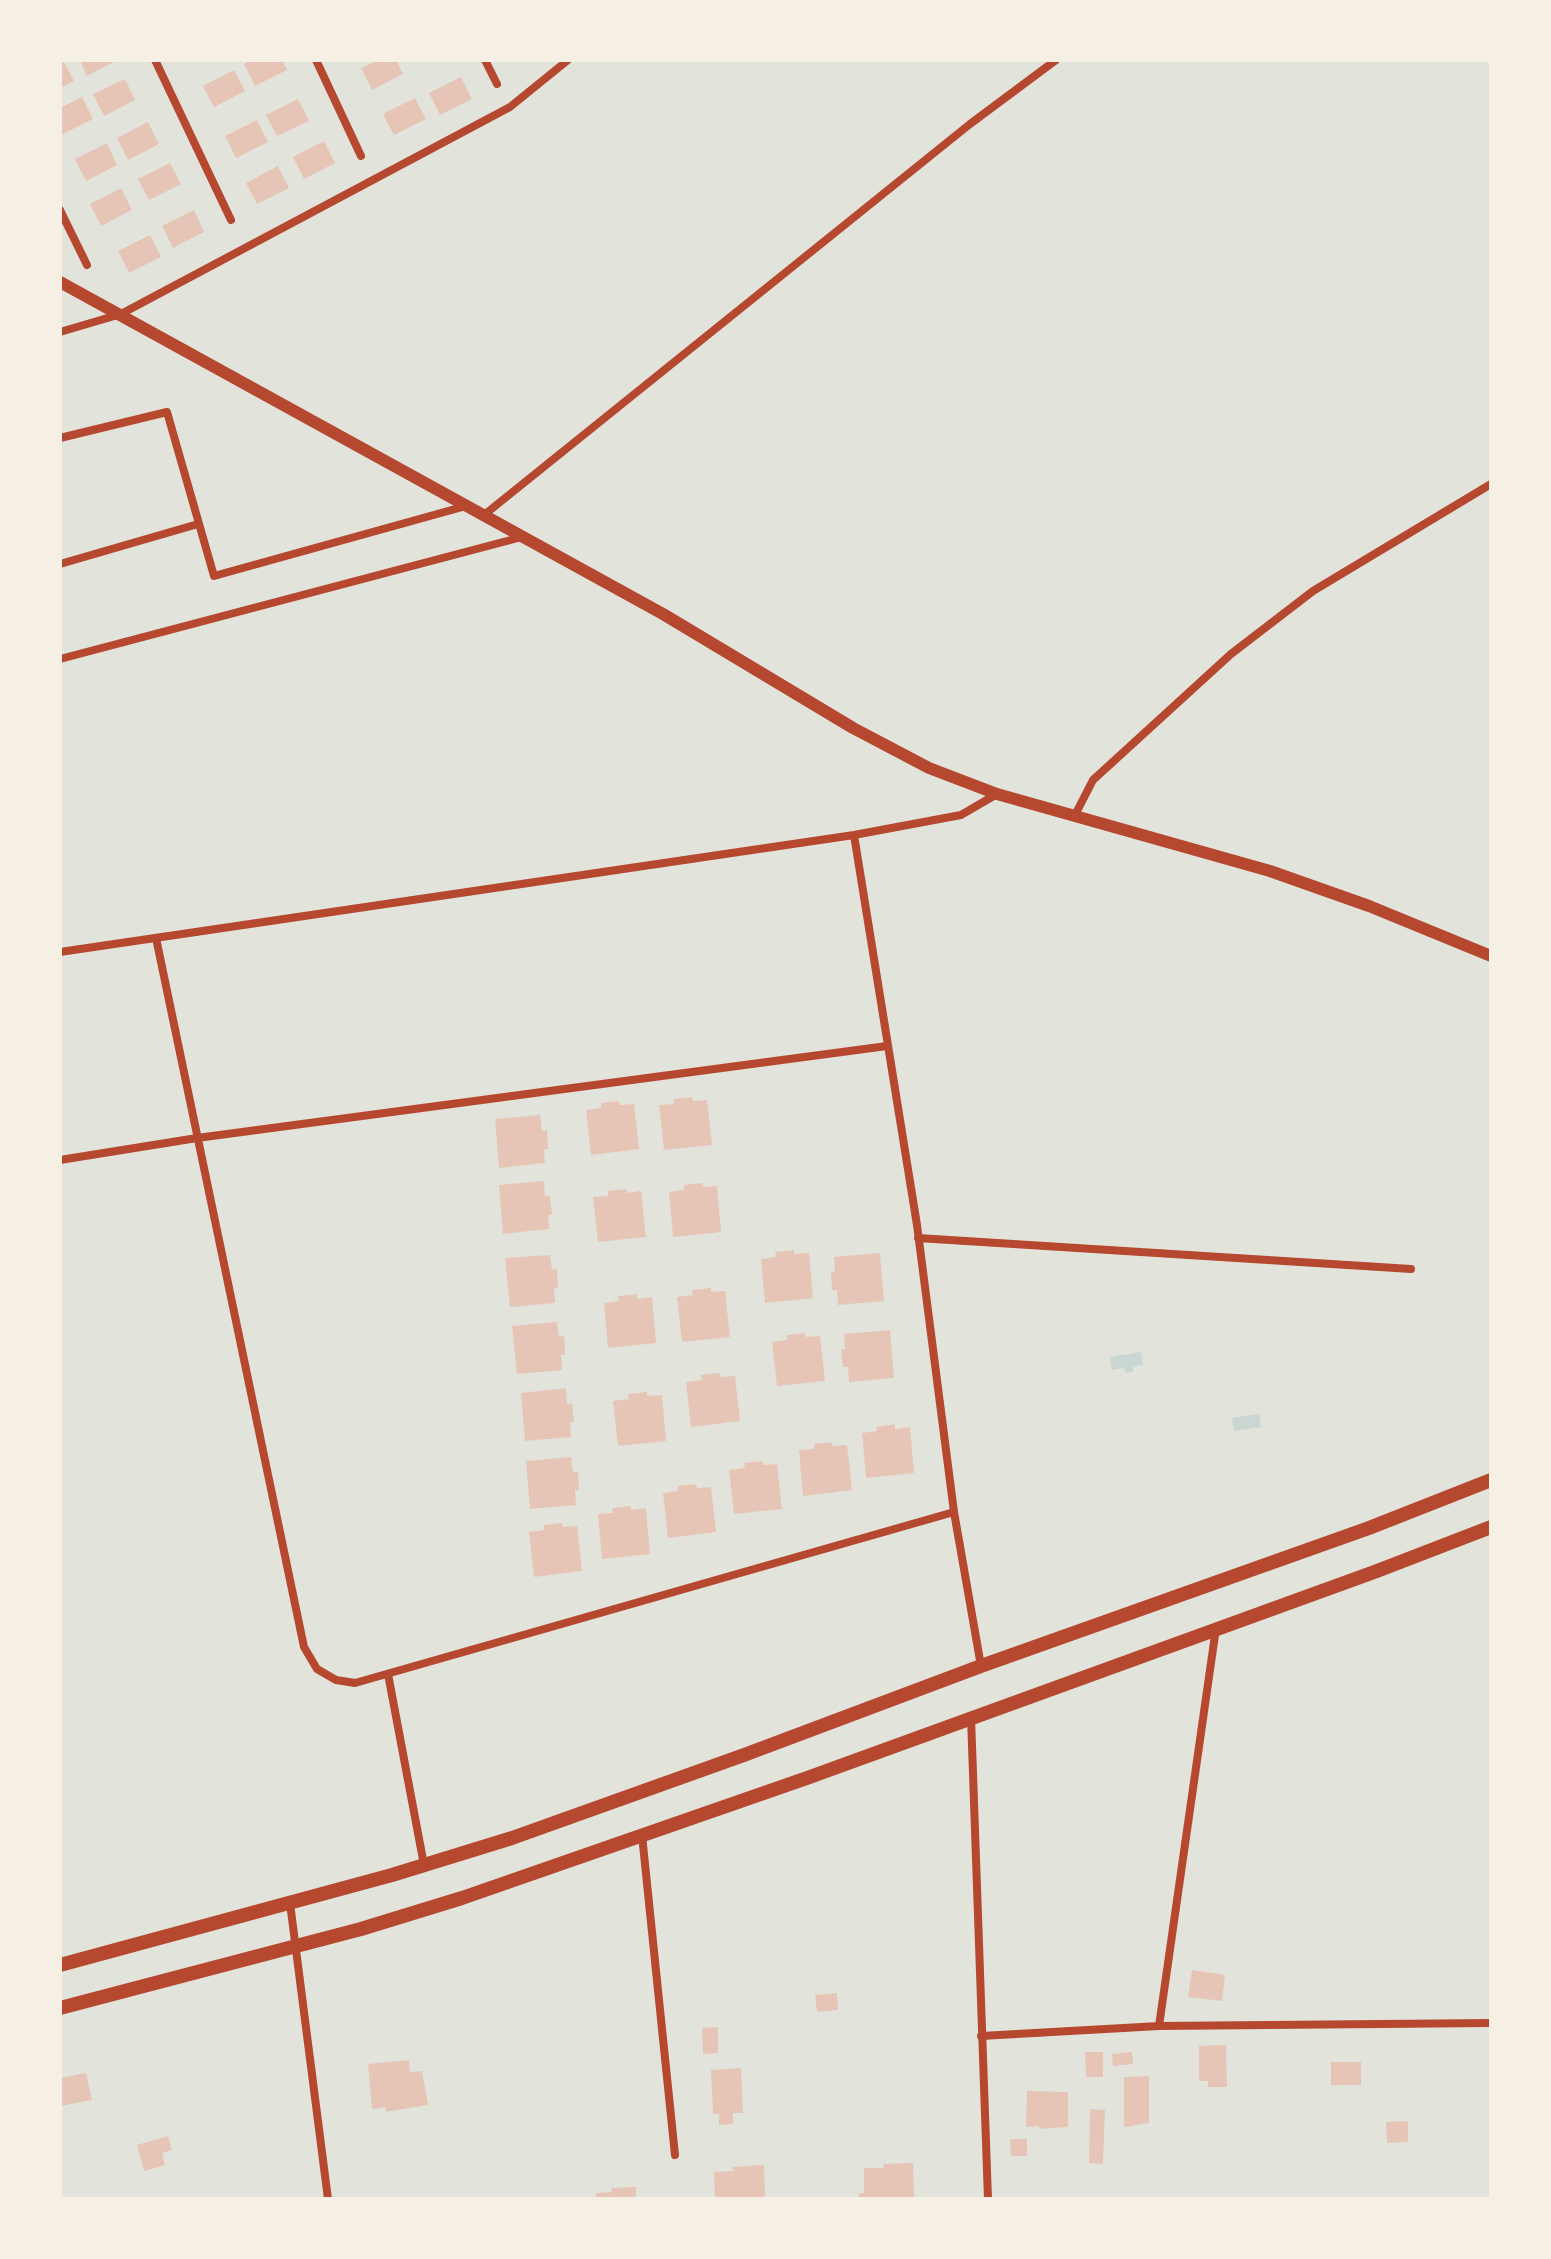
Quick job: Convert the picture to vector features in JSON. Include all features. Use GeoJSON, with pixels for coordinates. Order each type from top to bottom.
{"type":"FeatureCollection","features":[{"type":"Feature","properties":{"kind":"main road"},"geometry":{"type":"LineString","coordinates":[[60,1965],[290,1903],[512,1838],[1369,1528],[1491,1480]]}},
{"type":"Feature","properties":{"kind":"main road"},"geometry":{"type":"LineString","coordinates":[[60,2008],[449,1903],[1406,1561],[1491,1527]]}},
{"type":"Feature","properties":{"kind":"street"},"geometry":{"type":"LineString","coordinates":[[155,60],[231,220]]}},
{"type":"Feature","properties":{"kind":"street"},"geometry":{"type":"LineString","coordinates":[[316,60],[361,156]]}},
{"type":"Feature","properties":{"kind":"street"},"geometry":{"type":"LineString","coordinates":[[485,60],[497,84]]}},
{"type":"Feature","properties":{"kind":"street"},"geometry":{"type":"LineString","coordinates":[[60,332],[121,314],[510,107],[568,60]]}},
{"type":"Feature","properties":{"kind":"street"},"geometry":{"type":"LineString","coordinates":[[484,515],[970,124],[1056,60]]}},
{"type":"Feature","properties":{"kind":"street"},"geometry":{"type":"LineString","coordinates":[[60,210],[87,265]]}},
{"type":"Feature","properties":{"kind":"street"},"geometry":{"type":"LineString","coordinates":[[60,282],[663,614],[896,751],[956,780],[1270,871],[1369,906],[1491,956]]}},
{"type":"Feature","properties":{"kind":"street"},"geometry":{"type":"LineString","coordinates":[[60,438],[167,412],[214,576],[466,506]]}},
{"type":"Feature","properties":{"kind":"street"},"geometry":{"type":"LineString","coordinates":[[1075,815],[1093,780],[1231,654],[1313,591],[1491,484]]}},
{"type":"Feature","properties":{"kind":"street"},"geometry":{"type":"LineString","coordinates":[[60,564],[198,524]]}},
{"type":"Feature","properties":{"kind":"street"},"geometry":{"type":"LineString","coordinates":[[60,659],[523,537]]}},
{"type":"Feature","properties":{"kind":"street"},"geometry":{"type":"LineString","coordinates":[[60,952],[854,835],[961,815],[997,794]]}},
{"type":"Feature","properties":{"kind":"street"},"geometry":{"type":"LineString","coordinates":[[854,835],[918,1238],[954,1512],[981,1666]]}},
{"type":"Feature","properties":{"kind":"street"},"geometry":{"type":"LineString","coordinates":[[156,938],[304,1647],[317,1669],[336,1680],[355,1683],[954,1512]]}},
{"type":"Feature","properties":{"kind":"street"},"geometry":{"type":"LineString","coordinates":[[60,1160],[197,1138],[887,1046]]}},
{"type":"Feature","properties":{"kind":"street"},"geometry":{"type":"LineString","coordinates":[[918,1238],[1411,1269]]}},
{"type":"Feature","properties":{"kind":"street"},"geometry":{"type":"LineString","coordinates":[[1159,2026],[1216,1628]]}},
{"type":"Feature","properties":{"kind":"street"},"geometry":{"type":"LineString","coordinates":[[388,1674],[424,1865]]}},
{"type":"Feature","properties":{"kind":"street"},"geometry":{"type":"LineString","coordinates":[[971,1717],[988,2199]]}},
{"type":"Feature","properties":{"kind":"street"},"geometry":{"type":"LineString","coordinates":[[642,1835],[675,2155]]}},
{"type":"Feature","properties":{"kind":"street"},"geometry":{"type":"LineString","coordinates":[[290,1903],[328,2199]]}},
{"type":"Feature","properties":{"kind":"street"},"geometry":{"type":"LineString","coordinates":[[981,2036],[1159,2026],[1491,2023]]}},
{"type":"Feature","properties":{"kind":"shaded area"},"geometry":{"type":"Polygon","coordinates":[[[60,60],[1491,60],[1491,2199],[60,2199],[60,60]]]}},
{"type":"Feature","properties":{"kind":"shaded area"},"geometry":{"type":"Polygon","coordinates":[[[1141,1352],[1143,1365],[1133,1367],[1133,1372],[1126,1373],[1124,1368],[1112,1370],[1110,1357],[1141,1352]]]}},
{"type":"Feature","properties":{"kind":"shaded area"},"geometry":{"type":"Polygon","coordinates":[[[1259,1414],[1261,1427],[1234,1431],[1232,1418],[1259,1414]]]}},
{"type":"Feature","properties":{"kind":"building"},"geometry":{"type":"Polygon","coordinates":[[[60,60],[63,60],[74,81],[60,88],[60,60]]]}},
{"type":"Feature","properties":{"kind":"building"},"geometry":{"type":"Polygon","coordinates":[[[80,60],[118,60],[87,76],[80,60]]]}},
{"type":"Feature","properties":{"kind":"building"},"geometry":{"type":"Polygon","coordinates":[[[252,60],[282,60],[287,70],[255,86],[244,64],[252,60]]]}},
{"type":"Feature","properties":{"kind":"building"},"geometry":{"type":"Polygon","coordinates":[[[378,60],[396,60],[403,74],[372,90],[361,68],[378,60]]]}},
{"type":"Feature","properties":{"kind":"building"},"geometry":{"type":"Polygon","coordinates":[[[234,70],[245,91],[214,107],[203,86],[234,70]]]}},
{"type":"Feature","properties":{"kind":"building"},"geometry":{"type":"Polygon","coordinates":[[[461,77],[472,99],[440,115],[429,93],[461,77]]]}},
{"type":"Feature","properties":{"kind":"building"},"geometry":{"type":"Polygon","coordinates":[[[125,79],[135,100],[104,116],[93,94],[125,79]]]}},
{"type":"Feature","properties":{"kind":"building"},"geometry":{"type":"Polygon","coordinates":[[[82,97],[93,119],[61,135],[60,108],[82,97]]]}},
{"type":"Feature","properties":{"kind":"building"},"geometry":{"type":"Polygon","coordinates":[[[415,98],[426,119],[394,135],[383,114],[415,98]]]}},
{"type":"Feature","properties":{"kind":"building"},"geometry":{"type":"Polygon","coordinates":[[[298,99],[309,121],[277,136],[266,115],[298,99]]]}},
{"type":"Feature","properties":{"kind":"building"},"geometry":{"type":"Polygon","coordinates":[[[257,120],[268,142],[236,158],[225,136],[257,120]]]}},
{"type":"Feature","properties":{"kind":"building"},"geometry":{"type":"Polygon","coordinates":[[[148,122],[159,144],[128,160],[117,138],[148,122]]]}},
{"type":"Feature","properties":{"kind":"building"},"geometry":{"type":"Polygon","coordinates":[[[324,141],[335,163],[304,179],[293,157],[324,141]]]}},
{"type":"Feature","properties":{"kind":"building"},"geometry":{"type":"Polygon","coordinates":[[[107,143],[117,165],[86,181],[75,159],[107,143]]]}},
{"type":"Feature","properties":{"kind":"building"},"geometry":{"type":"Polygon","coordinates":[[[170,163],[181,184],[149,200],[138,179],[170,163]]]}},
{"type":"Feature","properties":{"kind":"building"},"geometry":{"type":"Polygon","coordinates":[[[278,166],[289,188],[257,204],[246,183],[278,166]]]}},
{"type":"Feature","properties":{"kind":"building"},"geometry":{"type":"Polygon","coordinates":[[[121,188],[132,210],[101,226],[90,204],[121,188]]]}},
{"type":"Feature","properties":{"kind":"building"},"geometry":{"type":"Polygon","coordinates":[[[194,210],[204,232],[173,248],[162,226],[194,210]]]}},
{"type":"Feature","properties":{"kind":"building"},"geometry":{"type":"Polygon","coordinates":[[[150,235],[161,257],[129,273],[118,251],[150,235]]]}},
{"type":"Feature","properties":{"kind":"building"},"geometry":{"type":"Polygon","coordinates":[[[692,1097],[693,1101],[707,1100],[712,1145],[664,1150],[659,1105],[674,1104],[674,1099],[692,1097]]]}},
{"type":"Feature","properties":{"kind":"building"},"geometry":{"type":"Polygon","coordinates":[[[619,1101],[620,1105],[634,1104],[639,1149],[591,1155],[586,1110],[601,1108],[601,1103],[619,1101]]]}},
{"type":"Feature","properties":{"kind":"building"},"geometry":{"type":"Polygon","coordinates":[[[540,1115],[542,1131],[547,1130],[545,1163],[499,1168],[495,1119],[540,1115]]]}},
{"type":"Feature","properties":{"kind":"building"},"geometry":{"type":"Polygon","coordinates":[[[544,1181],[545,1196],[550,1196],[552,1214],[548,1215],[549,1229],[503,1234],[499,1185],[544,1181]]]}},
{"type":"Feature","properties":{"kind":"building"},"geometry":{"type":"Polygon","coordinates":[[[702,1183],[703,1187],[717,1186],[721,1232],[673,1237],[669,1192],[684,1190],[684,1185],[702,1183]]]}},
{"type":"Feature","properties":{"kind":"building"},"geometry":{"type":"Polygon","coordinates":[[[626,1189],[627,1193],[641,1191],[646,1237],[598,1242],[593,1197],[608,1196],[608,1191],[626,1189]]]}},
{"type":"Feature","properties":{"kind":"building"},"geometry":{"type":"Polygon","coordinates":[[[794,1250],[794,1254],[809,1253],[813,1298],[765,1303],[761,1259],[776,1257],[775,1252],[794,1250]]]}},
{"type":"Feature","properties":{"kind":"building"},"geometry":{"type":"Polygon","coordinates":[[[880,1253],[884,1301],[838,1305],[837,1290],[832,1290],[834,1257],[880,1253]]]}},
{"type":"Feature","properties":{"kind":"building"},"geometry":{"type":"Polygon","coordinates":[[[550,1255],[552,1270],[557,1269],[555,1303],[510,1307],[505,1258],[550,1255]]]}},
{"type":"Feature","properties":{"kind":"building"},"geometry":{"type":"Polygon","coordinates":[[[711,1288],[711,1292],[725,1291],[730,1337],[682,1342],[677,1297],[693,1295],[692,1290],[711,1288]]]}},
{"type":"Feature","properties":{"kind":"building"},"geometry":{"type":"Polygon","coordinates":[[[637,1294],[637,1299],[652,1297],[656,1343],[608,1348],[604,1303],[619,1301],[618,1296],[637,1294]]]}},
{"type":"Feature","properties":{"kind":"building"},"geometry":{"type":"Polygon","coordinates":[[[557,1322],[559,1337],[564,1336],[562,1370],[517,1374],[512,1326],[557,1322]]]}},
{"type":"Feature","properties":{"kind":"building"},"geometry":{"type":"Polygon","coordinates":[[[890,1330],[894,1378],[849,1382],[848,1367],[843,1367],[841,1349],[845,1349],[844,1334],[890,1330]]]}},
{"type":"Feature","properties":{"kind":"building"},"geometry":{"type":"Polygon","coordinates":[[[805,1333],[806,1337],[820,1336],[825,1381],[777,1386],[772,1342],[787,1340],[787,1335],[805,1333]]]}},
{"type":"Feature","properties":{"kind":"building"},"geometry":{"type":"Polygon","coordinates":[[[720,1373],[720,1377],[735,1376],[740,1421],[691,1427],[686,1382],[702,1380],[701,1375],[720,1373]]]}},
{"type":"Feature","properties":{"kind":"building"},"geometry":{"type":"Polygon","coordinates":[[[566,1388],[567,1404],[572,1403],[574,1422],[570,1422],[571,1437],[525,1441],[521,1393],[566,1388]]]}},
{"type":"Feature","properties":{"kind":"building"},"geometry":{"type":"Polygon","coordinates":[[[647,1392],[647,1396],[662,1395],[666,1441],[618,1446],[613,1401],[629,1399],[628,1394],[647,1392]]]}},
{"type":"Feature","properties":{"kind":"building"},"geometry":{"type":"Polygon","coordinates":[[[895,1424],[895,1429],[910,1427],[914,1473],[866,1478],[862,1433],[895,1424]]]}},
{"type":"Feature","properties":{"kind":"building"},"geometry":{"type":"Polygon","coordinates":[[[832,1442],[832,1446],[847,1445],[852,1490],[803,1496],[799,1450],[814,1449],[814,1444],[832,1442]]]}},
{"type":"Feature","properties":{"kind":"building"},"geometry":{"type":"Polygon","coordinates":[[[571,1457],[573,1472],[578,1472],[576,1505],[530,1509],[526,1461],[571,1457]]]}},
{"type":"Feature","properties":{"kind":"building"},"geometry":{"type":"Polygon","coordinates":[[[763,1461],[763,1465],[777,1464],[782,1509],[734,1514],[729,1470],[745,1468],[744,1463],[763,1461]]]}},
{"type":"Feature","properties":{"kind":"building"},"geometry":{"type":"Polygon","coordinates":[[[696,1484],[697,1488],[711,1487],[716,1532],[668,1538],[663,1493],[678,1491],[678,1486],[696,1484]]]}},
{"type":"Feature","properties":{"kind":"building"},"geometry":{"type":"Polygon","coordinates":[[[631,1506],[631,1510],[646,1508],[650,1554],[602,1559],[598,1514],[613,1513],[612,1508],[631,1506]]]}},
{"type":"Feature","properties":{"kind":"building"},"geometry":{"type":"Polygon","coordinates":[[[562,1523],[563,1527],[577,1526],[582,1571],[534,1577],[529,1532],[544,1530],[544,1525],[562,1523]]]}},
{"type":"Feature","properties":{"kind":"building"},"geometry":{"type":"Polygon","coordinates":[[[1192,1970],[1225,1975],[1222,2001],[1188,1997],[1192,1970]]]}},
{"type":"Feature","properties":{"kind":"building"},"geometry":{"type":"Polygon","coordinates":[[[837,1993],[838,2010],[817,2012],[815,1995],[837,1993]]]}},
{"type":"Feature","properties":{"kind":"building"},"geometry":{"type":"Polygon","coordinates":[[[718,2027],[718,2053],[703,2054],[702,2028],[718,2027]]]}},
{"type":"Feature","properties":{"kind":"building"},"geometry":{"type":"Polygon","coordinates":[[[1226,2045],[1227,2087],[1208,2087],[1208,2081],[1199,2081],[1199,2046],[1226,2045]]]}},
{"type":"Feature","properties":{"kind":"building"},"geometry":{"type":"Polygon","coordinates":[[[1085,2052],[1103,2052],[1103,2077],[1086,2077],[1085,2052]]]}},
{"type":"Feature","properties":{"kind":"building"},"geometry":{"type":"Polygon","coordinates":[[[1132,2052],[1133,2064],[1113,2066],[1112,2054],[1132,2052]]]}},
{"type":"Feature","properties":{"kind":"building"},"geometry":{"type":"Polygon","coordinates":[[[409,2060],[410,2072],[422,2071],[428,2105],[386,2112],[385,2107],[372,2109],[368,2064],[409,2060]]]}},
{"type":"Feature","properties":{"kind":"building"},"geometry":{"type":"Polygon","coordinates":[[[1331,2062],[1361,2062],[1361,2085],[1331,2085],[1331,2062]]]}},
{"type":"Feature","properties":{"kind":"building"},"geometry":{"type":"Polygon","coordinates":[[[741,2068],[743,2113],[733,2113],[733,2124],[719,2125],[719,2114],[713,2114],[711,2070],[741,2068]]]}},
{"type":"Feature","properties":{"kind":"building"},"geometry":{"type":"Polygon","coordinates":[[[86,2073],[92,2100],[60,2106],[60,2078],[86,2073]]]}},
{"type":"Feature","properties":{"kind":"building"},"geometry":{"type":"Polygon","coordinates":[[[1149,2076],[1149,2123],[1124,2127],[1124,2077],[1149,2076]]]}},
{"type":"Feature","properties":{"kind":"building"},"geometry":{"type":"Polygon","coordinates":[[[1027,2091],[1068,2092],[1068,2127],[1026,2127],[1027,2091]]]}},
{"type":"Feature","properties":{"kind":"building"},"geometry":{"type":"Polygon","coordinates":[[[1090,2109],[1105,2110],[1103,2164],[1089,2163],[1090,2109]]]}},
{"type":"Feature","properties":{"kind":"building"},"geometry":{"type":"Polygon","coordinates":[[[1408,2121],[1408,2142],[1387,2143],[1386,2122],[1408,2121]]]}},
{"type":"Feature","properties":{"kind":"building"},"geometry":{"type":"Polygon","coordinates":[[[168,2136],[172,2150],[162,2153],[165,2165],[144,2171],[137,2145],[168,2136]]]}},
{"type":"Feature","properties":{"kind":"building"},"geometry":{"type":"Polygon","coordinates":[[[1010,2139],[1027,2139],[1027,2156],[1011,2156],[1010,2139]]]}},
{"type":"Feature","properties":{"kind":"building"},"geometry":{"type":"Polygon","coordinates":[[[913,2163],[914,2199],[859,2199],[859,2193],[864,2193],[864,2168],[913,2163]]]}},
{"type":"Feature","properties":{"kind":"building"},"geometry":{"type":"Polygon","coordinates":[[[764,2165],[765,2199],[715,2199],[714,2172],[733,2171],[732,2167],[764,2165]]]}},
{"type":"Feature","properties":{"kind":"building"},"geometry":{"type":"Polygon","coordinates":[[[636,2187],[636,2199],[596,2199],[596,2193],[612,2192],[611,2188],[636,2187]]]}}]}
